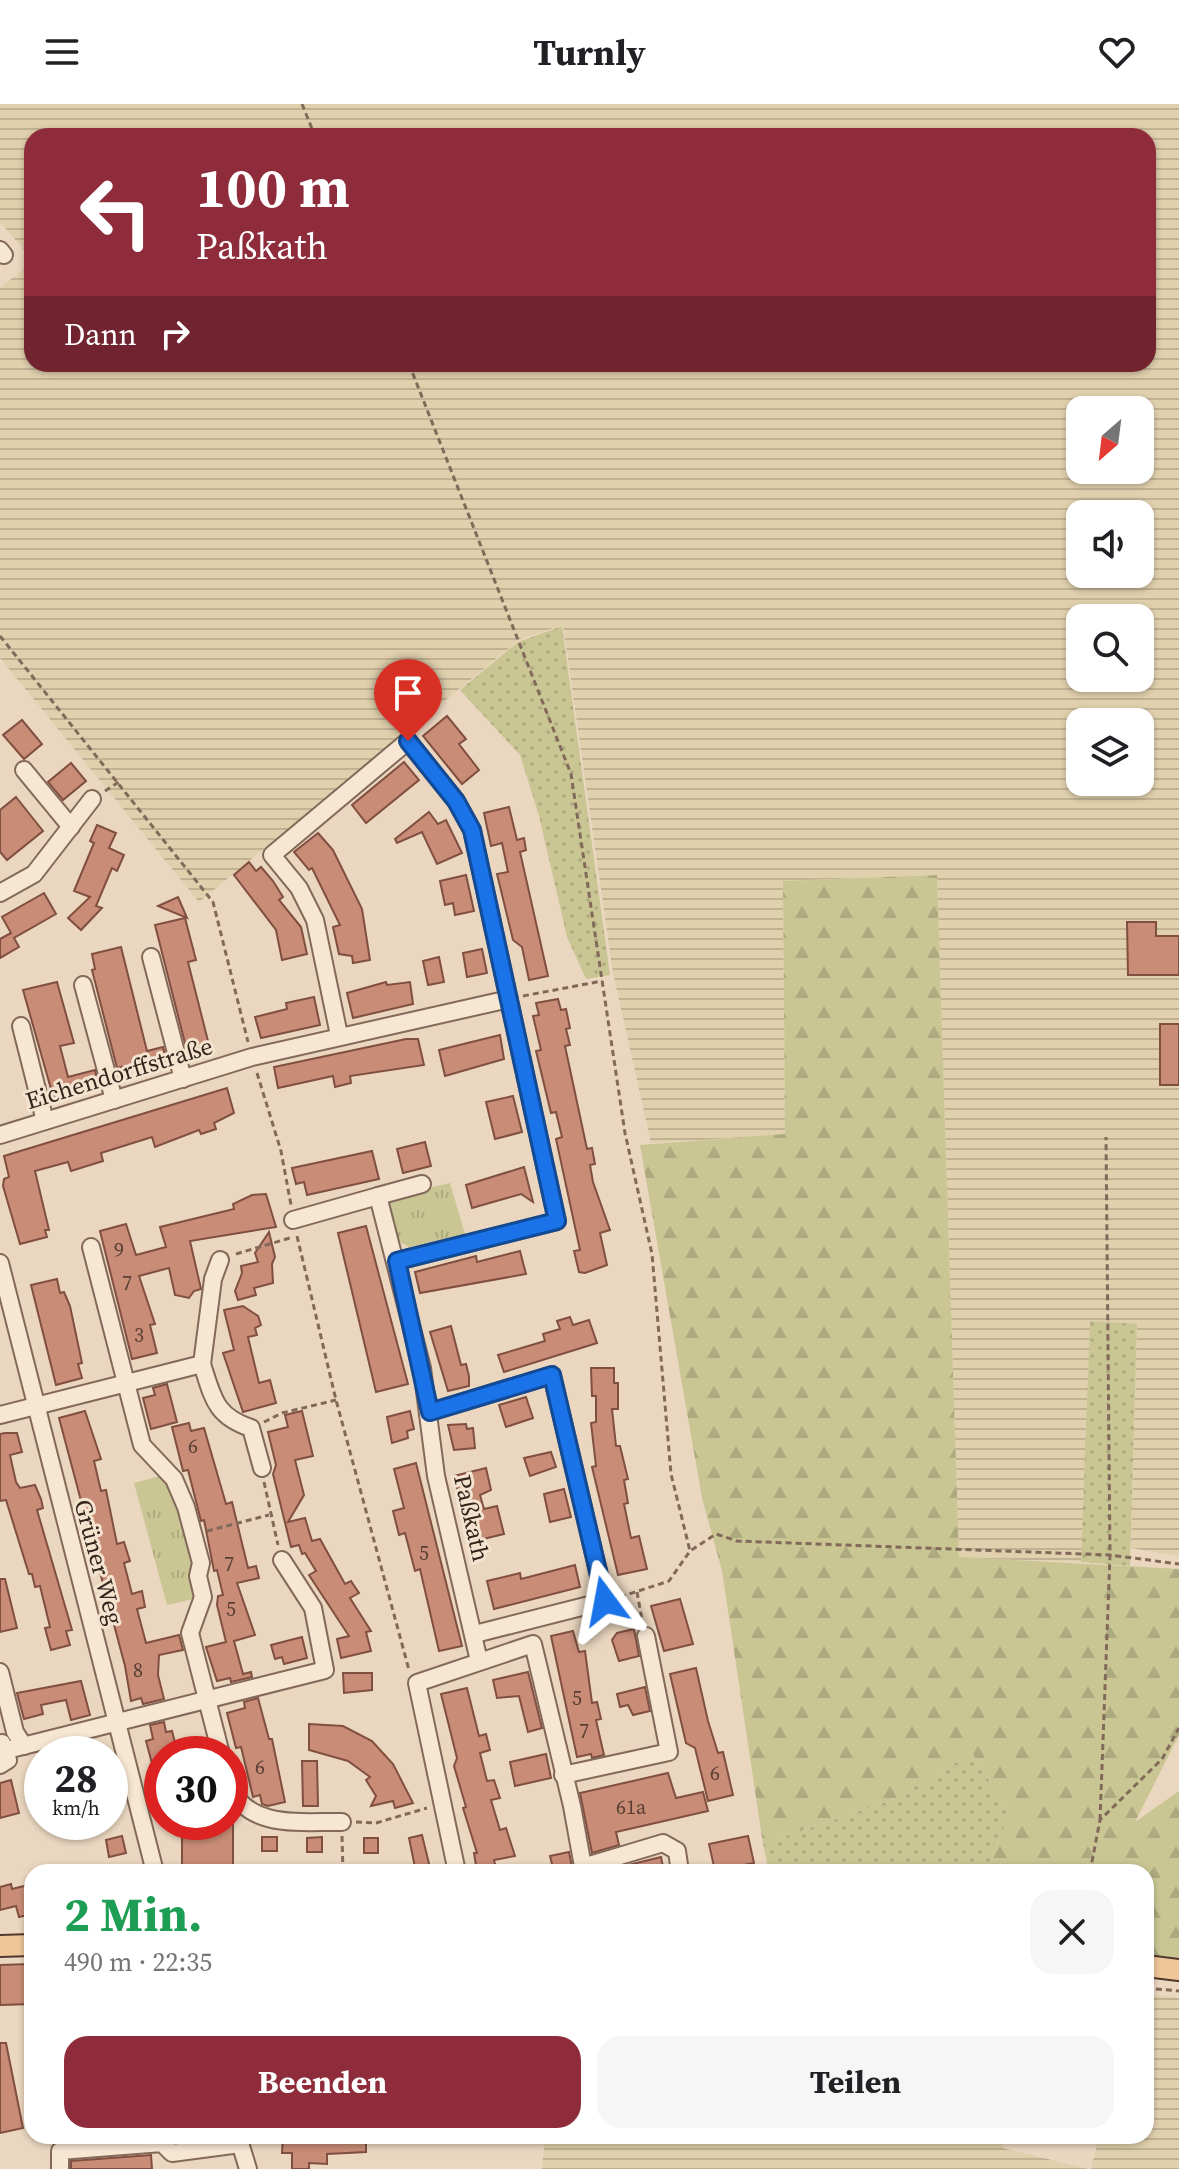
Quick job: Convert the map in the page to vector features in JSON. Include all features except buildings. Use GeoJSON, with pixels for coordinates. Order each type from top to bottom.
{"type":"FeatureCollection","features":[{"type":"Feature","properties":{"kind":"main road"},"geometry":{"type":"LineString","coordinates":[[0,1946],[24,1945]]}},
{"type":"Feature","properties":{"kind":"main road"},"geometry":{"type":"LineString","coordinates":[[1154,1967],[1179,1970]]}},
{"type":"Feature","properties":{"kind":"street"},"geometry":{"type":"LineString","coordinates":[[339,1035],[315,920],[299,888],[272,855],[408,741],[456,801],[472,830],[557,1221],[397,1261]]}},
{"type":"Feature","properties":{"kind":"street"},"geometry":{"type":"LineString","coordinates":[[24,770],[71,827]]}},
{"type":"Feature","properties":{"kind":"street"},"geometry":{"type":"LineString","coordinates":[[3,886],[34,874],[92,799]]}},
{"type":"Feature","properties":{"kind":"street"},"geometry":{"type":"LineString","coordinates":[[151,957],[183,1079]]}},
{"type":"Feature","properties":{"kind":"street"},"geometry":{"type":"LineString","coordinates":[[83,985],[114,1100]]}},
{"type":"Feature","properties":{"kind":"street","name":"Eichendorffstraße"},"geometry":{"type":"LineString","coordinates":[[0,1135],[252,1057],[509,999]]}},
{"type":"Feature","properties":{"kind":"street"},"geometry":{"type":"LineString","coordinates":[[21,1026],[45,1121]]}},
{"type":"Feature","properties":{"kind":"street"},"geometry":{"type":"LineString","coordinates":[[295,1228],[378,1196],[422,1184]]}},
{"type":"Feature","properties":{"kind":"street","name":"Paßkath"},"geometry":{"type":"LineString","coordinates":[[378,1196],[397,1261],[430,1412],[436,1476],[479,1661]]}},
{"type":"Feature","properties":{"kind":"street"},"geometry":{"type":"LineString","coordinates":[[91,1247],[142,1445],[174,1479],[201,1563],[198,1576],[203,1597],[190,1633],[216,1736]]}},
{"type":"Feature","properties":{"kind":"street"},"geometry":{"type":"LineString","coordinates":[[220,1260],[213,1279],[202,1364],[221,1412],[231,1421],[251,1428],[262,1468]]}},
{"type":"Feature","properties":{"kind":"street","name":"Grüner Weg"},"geometry":{"type":"LineString","coordinates":[[0,1263],[33,1406],[153,1864]]}},
{"type":"Feature","properties":{"kind":"street"},"geometry":{"type":"LineString","coordinates":[[0,1415],[202,1364]]}},
{"type":"Feature","properties":{"kind":"street"},"geometry":{"type":"LineString","coordinates":[[430,1412],[552,1375],[605,1601],[475,1634]]}},
{"type":"Feature","properties":{"kind":"street"},"geometry":{"type":"LineString","coordinates":[[8,1751],[325,1670],[313,1608],[282,1560]]}},
{"type":"Feature","properties":{"kind":"street"},"geometry":{"type":"LineString","coordinates":[[563,1775],[669,1752],[646,1636]]}},
{"type":"Feature","properties":{"kind":"street"},"geometry":{"type":"LineString","coordinates":[[455,1864],[417,1683],[533,1644],[582,1864]]}},
{"type":"Feature","properties":{"kind":"street"},"geometry":{"type":"LineString","coordinates":[[0,1672],[15,1732],[8,1751]]}},
{"type":"Feature","properties":{"kind":"street"},"geometry":{"type":"LineString","coordinates":[[248,1810],[272,1820],[342,1822]]}},
{"type":"Feature","properties":{"kind":"street"},"geometry":{"type":"LineString","coordinates":[[601,1864],[663,1843],[677,1851],[679,1864]]}},
{"type":"Feature","properties":{"kind":"street"},"geometry":{"type":"LineString","coordinates":[[60,2169],[60,2151],[149,2144]]}},
{"type":"Feature","properties":{"kind":"street"},"geometry":{"type":"LineString","coordinates":[[163,2144],[172,2153],[218,2144]]}},
{"type":"Feature","properties":{"kind":"street"},"geometry":{"type":"LineString","coordinates":[[240,2144],[248,2169]]}},
{"type":"Feature","properties":{"kind":"path"},"geometry":{"type":"LineString","coordinates":[[302,104],[312,128]]}},
{"type":"Feature","properties":{"kind":"path"},"geometry":{"type":"LineString","coordinates":[[412,372],[571,774],[625,1133],[652,1254],[671,1474],[690,1551]]}},
{"type":"Feature","properties":{"kind":"path"},"geometry":{"type":"LineString","coordinates":[[0,636],[213,902],[252,1057],[281,1151],[295,1228],[336,1400],[409,1671],[417,1683]]}},
{"type":"Feature","properties":{"kind":"path"},"geometry":{"type":"LineString","coordinates":[[509,999],[602,981]]}},
{"type":"Feature","properties":{"kind":"path"},"geometry":{"type":"LineString","coordinates":[[1092,1864],[1100,1820],[1110,1555],[1106,1137]]}},
{"type":"Feature","properties":{"kind":"path"},"geometry":{"type":"LineString","coordinates":[[220,1260],[295,1228]]}},
{"type":"Feature","properties":{"kind":"path"},"geometry":{"type":"LineString","coordinates":[[251,1428],[282,1413],[336,1400]]}},
{"type":"Feature","properties":{"kind":"path"},"geometry":{"type":"LineString","coordinates":[[262,1468],[269,1515],[282,1560]]}},
{"type":"Feature","properties":{"kind":"path"},"geometry":{"type":"LineString","coordinates":[[193,1534],[269,1515]]}},
{"type":"Feature","properties":{"kind":"path"},"geometry":{"type":"LineString","coordinates":[[646,1636],[637,1592],[669,1581],[690,1551],[716,1534],[737,1541],[1110,1555],[1179,1564]]}},
{"type":"Feature","properties":{"kind":"path"},"geometry":{"type":"LineString","coordinates":[[1100,1820],[1162,1759],[1179,1728]]}},
{"type":"Feature","properties":{"kind":"path"},"geometry":{"type":"LineString","coordinates":[[343,1864],[342,1822],[376,1823],[443,1804]]}},
{"type":"Feature","properties":{"kind":"path"},"geometry":{"type":"LineString","coordinates":[[1154,1989],[1179,1991]]}},
{"type":"Feature","properties":{"kind":"shaded area"},"geometry":{"type":"Polygon","coordinates":[[[0,104],[1179,104],[1179,1556],[1131,1548],[1137,1325],[1091,1321],[1081,1562],[959,1558],[937,875],[783,881],[785,1135],[651,1143],[613,973],[563,625],[520,639],[199,902],[0,658],[0,288],[24,268],[24,372],[1156,372],[1156,128],[24,128],[24,250],[0,222],[0,104]]]}},
{"type":"Feature","properties":{"kind":"shaded area"},"geometry":{"type":"Polygon","coordinates":[[[1154,1995],[1179,1998],[1179,2169],[1091,2169],[1097,2144],[1154,2144],[1154,1995]]]}},
{"type":"Feature","properties":{"kind":"shaded area"},"geometry":{"type":"Polygon","coordinates":[[[544,2144],[1003,2144],[1003,2148],[1089,2169],[542,2169],[544,2144]]]}},
{"type":"Feature","properties":{"kind":"green space"},"geometry":{"type":"Polygon","coordinates":[[[562,626],[610,975],[586,979],[567,937],[539,816],[520,755],[460,690],[518,642],[562,626]]]}},
{"type":"Feature","properties":{"kind":"green space"},"geometry":{"type":"Polygon","coordinates":[[[937,875],[959,1557],[1179,1569],[1179,1735],[1135,1822],[1179,1791],[1179,1966],[1154,1964],[1154,1864],[989,1864],[1010,1814],[972,1753],[894,1799],[763,1844],[722,1571],[702,1498],[640,1145],[785,1134],[783,881],[937,875]]]}},
{"type":"Feature","properties":{"kind":"green space"},"geometry":{"type":"Polygon","coordinates":[[[450,1183],[465,1234],[409,1247],[396,1240],[388,1208],[395,1196],[450,1183]]]}},
{"type":"Feature","properties":{"kind":"green space"},"geometry":{"type":"Polygon","coordinates":[[[1090,1321],[1137,1324],[1130,1566],[1081,1562],[1090,1321]]]}},
{"type":"Feature","properties":{"kind":"green space"},"geometry":{"type":"Polygon","coordinates":[[[164,1475],[188,1534],[197,1598],[167,1605],[134,1483],[164,1475]]]}},
{"type":"Feature","properties":{"kind":"green space"},"geometry":{"type":"Polygon","coordinates":[[[972,1753],[1010,1814],[989,1864],[767,1864],[763,1844],[894,1799],[972,1753]]]}},
{"type":"Feature","properties":{"kind":"route"},"geometry":{"type":"LineString","coordinates":[[408,741],[456,801],[472,830],[557,1221],[397,1261],[430,1412],[552,1375],[605,1601]]}}]}
